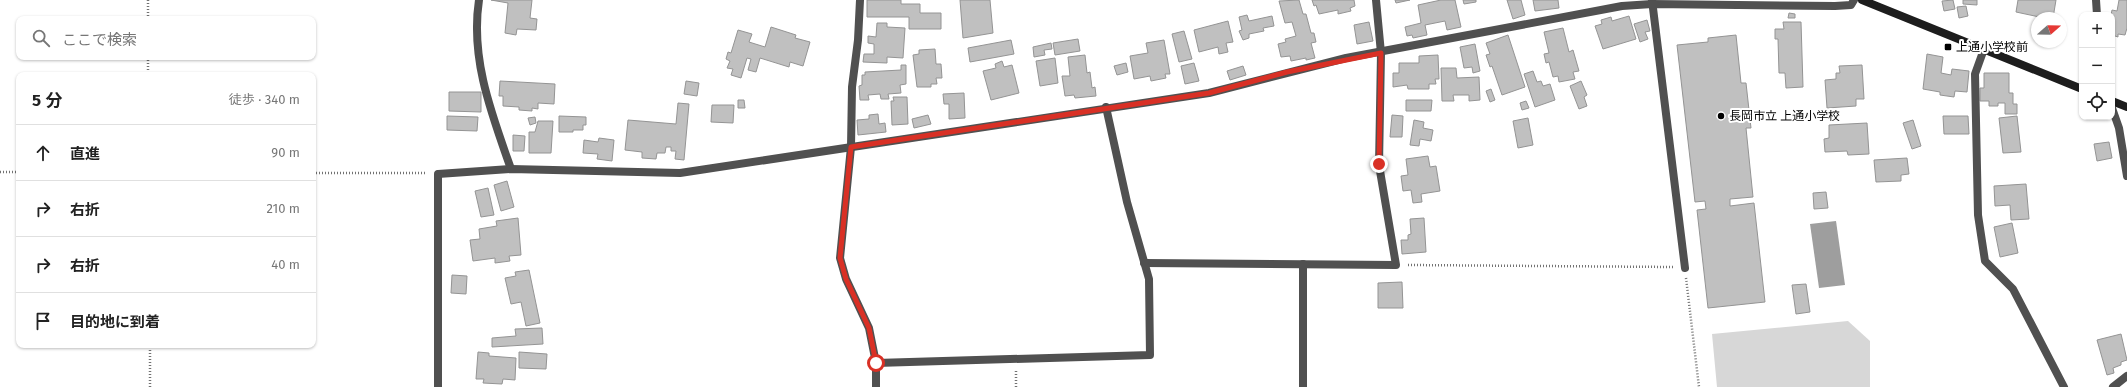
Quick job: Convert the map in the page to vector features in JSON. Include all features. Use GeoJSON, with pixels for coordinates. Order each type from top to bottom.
{"type":"FeatureCollection","features":[{"type":"Feature","properties":{"kind":"main road"},"geometry":{"type":"LineString","coordinates":[[1862,0],[2079,88]]}},
{"type":"Feature","properties":{"kind":"main road"},"geometry":{"type":"LineString","coordinates":[[2115,102],[2127,107]]}},
{"type":"Feature","properties":{"kind":"street"},"geometry":{"type":"LineString","coordinates":[[479,0],[476,45],[488,104],[511,169]]}},
{"type":"Feature","properties":{"kind":"street"},"geometry":{"type":"LineString","coordinates":[[860,0],[858,40],[852,87],[851,147],[840,258],[846,279],[869,328],[876,363],[876,387]]}},
{"type":"Feature","properties":{"kind":"street"},"geometry":{"type":"LineString","coordinates":[[1144,263],[1396,265],[1379,164],[1381,53],[1376,0]]}},
{"type":"Feature","properties":{"kind":"street"},"geometry":{"type":"LineString","coordinates":[[438,387],[438,174],[511,169],[680,173],[1106,107],[1209,93],[1287,72],[1622,6],[1652,2],[1835,6],[1851,5],[1854,0]]}},
{"type":"Feature","properties":{"kind":"street"},"geometry":{"type":"LineString","coordinates":[[2096,0],[2097,12]]}},
{"type":"Feature","properties":{"kind":"street"},"geometry":{"type":"LineString","coordinates":[[1652,2],[1685,268]]}},
{"type":"Feature","properties":{"kind":"street"},"geometry":{"type":"LineString","coordinates":[[1984,49],[1975,74],[1978,215],[1985,261],[2013,289],[2064,387]]}},
{"type":"Feature","properties":{"kind":"street"},"geometry":{"type":"LineString","coordinates":[[876,363],[1150,355],[1148,279],[1127,202],[1106,107]]}},
{"type":"Feature","properties":{"kind":"street"},"geometry":{"type":"LineString","coordinates":[[2115,117],[2119,128],[2127,176]]}},
{"type":"Feature","properties":{"kind":"street"},"geometry":{"type":"LineString","coordinates":[[1303,264],[1303,387]]}},
{"type":"Feature","properties":{"kind":"street"},"geometry":{"type":"LineString","coordinates":[[2113,387],[2127,376]]}},
{"type":"Feature","properties":{"kind":"path"},"geometry":{"type":"LineString","coordinates":[[148,0],[148,16]]}},
{"type":"Feature","properties":{"kind":"path"},"geometry":{"type":"LineString","coordinates":[[148,60],[148,72]]}},
{"type":"Feature","properties":{"kind":"path"},"geometry":{"type":"LineString","coordinates":[[0,172],[16,172]]}},
{"type":"Feature","properties":{"kind":"path"},"geometry":{"type":"LineString","coordinates":[[316,173],[405,172],[438,174]]}},
{"type":"Feature","properties":{"kind":"path"},"geometry":{"type":"LineString","coordinates":[[1396,265],[1685,268],[1699,387]]}},
{"type":"Feature","properties":{"kind":"path"},"geometry":{"type":"LineString","coordinates":[[150,348],[150,387]]}},
{"type":"Feature","properties":{"kind":"shaded area"},"geometry":{"type":"Polygon","coordinates":[[[1836,221],[1845,285],[1819,288],[1810,224],[1836,221]]]}},
{"type":"Feature","properties":{"kind":"shaded area"},"geometry":{"type":"Polygon","coordinates":[[[1848,321],[1870,341],[1870,387],[1717,387],[1712,334],[1848,321]]]}},
{"type":"Feature","properties":{"kind":"building"},"geometry":{"type":"Polygon","coordinates":[[[491,0],[532,0],[530,18],[537,19],[536,30],[517,29],[516,35],[505,33],[508,3],[491,0]]]}},
{"type":"Feature","properties":{"kind":"building"},"geometry":{"type":"Polygon","coordinates":[[[867,0],[901,0],[901,4],[920,4],[920,13],[941,13],[941,29],[909,29],[909,17],[867,17],[867,0]]]}},
{"type":"Feature","properties":{"kind":"building"},"geometry":{"type":"Polygon","coordinates":[[[960,0],[990,0],[993,33],[963,38],[960,0]]]}},
{"type":"Feature","properties":{"kind":"building"},"geometry":{"type":"Polygon","coordinates":[[[1299,0],[1303,14],[1306,14],[1311,33],[1314,33],[1316,42],[1311,43],[1315,58],[1291,61],[1290,56],[1281,57],[1278,44],[1286,42],[1285,39],[1296,36],[1292,22],[1285,23],[1279,1],[1299,0]]]}},
{"type":"Feature","properties":{"kind":"building"},"geometry":{"type":"Polygon","coordinates":[[[1312,0],[1354,0],[1355,6],[1350,8],[1351,11],[1338,14],[1338,10],[1319,14],[1316,5],[1314,6],[1312,0]]]}},
{"type":"Feature","properties":{"kind":"building"},"geometry":{"type":"Polygon","coordinates":[[[1395,0],[1410,0],[1396,3],[1395,0]]]}},
{"type":"Feature","properties":{"kind":"building"},"geometry":{"type":"Polygon","coordinates":[[[1441,0],[1455,0],[1461,27],[1447,30],[1445,21],[1425,25],[1427,35],[1413,38],[1412,35],[1407,36],[1405,27],[1421,23],[1418,5],[1441,0]]]}},
{"type":"Feature","properties":{"kind":"building"},"geometry":{"type":"Polygon","coordinates":[[[1463,0],[1476,0],[1476,2],[1464,4],[1463,0]]]}},
{"type":"Feature","properties":{"kind":"building"},"geometry":{"type":"Polygon","coordinates":[[[1507,0],[1521,0],[1525,15],[1513,19],[1507,0]]]}},
{"type":"Feature","properties":{"kind":"building"},"geometry":{"type":"Polygon","coordinates":[[[1533,0],[1558,0],[1559,8],[1535,11],[1533,0]]]}},
{"type":"Feature","properties":{"kind":"building"},"geometry":{"type":"Polygon","coordinates":[[[1953,0],[1955,9],[1944,11],[1942,1],[1953,0]]]}},
{"type":"Feature","properties":{"kind":"building"},"geometry":{"type":"Polygon","coordinates":[[[1963,0],[1977,0],[1977,5],[1963,4],[1963,0]]]}},
{"type":"Feature","properties":{"kind":"building"},"geometry":{"type":"Polygon","coordinates":[[[2018,0],[2056,0],[2054,12],[2031,12],[2031,15],[2016,12],[2018,0]]]}},
{"type":"Feature","properties":{"kind":"building"},"geometry":{"type":"Polygon","coordinates":[[[2119,0],[2127,0],[2127,28],[2125,35],[2118,34],[2118,37],[2115,36],[2115,12],[2112,12],[2112,10],[2117,11],[2119,0]]]}},
{"type":"Feature","properties":{"kind":"building"},"geometry":{"type":"Polygon","coordinates":[[[1966,6],[1968,16],[1959,18],[1957,7],[1966,6]]]}},
{"type":"Feature","properties":{"kind":"building"},"geometry":{"type":"Polygon","coordinates":[[[1789,13],[1795,14],[1795,18],[1788,18],[1789,13]]]}},
{"type":"Feature","properties":{"kind":"building"},"geometry":{"type":"Polygon","coordinates":[[[1247,15],[1249,21],[1272,16],[1274,26],[1263,28],[1264,31],[1249,34],[1249,38],[1243,40],[1239,31],[1242,30],[1239,17],[1247,15]]]}},
{"type":"Feature","properties":{"kind":"building"},"geometry":{"type":"Polygon","coordinates":[[[1629,16],[1636,39],[1603,49],[1595,26],[1602,24],[1601,20],[1611,17],[1612,21],[1629,16]]]}},
{"type":"Feature","properties":{"kind":"building"},"geometry":{"type":"Polygon","coordinates":[[[1647,20],[1650,31],[1645,32],[1648,39],[1640,42],[1634,24],[1647,20]]]}},
{"type":"Feature","properties":{"kind":"building"},"geometry":{"type":"Polygon","coordinates":[[[1228,21],[1233,42],[1226,43],[1228,52],[1219,54],[1218,47],[1199,52],[1194,30],[1228,21]]]}},
{"type":"Feature","properties":{"kind":"building"},"geometry":{"type":"Polygon","coordinates":[[[1369,22],[1373,41],[1357,44],[1354,25],[1369,22]]]}},
{"type":"Feature","properties":{"kind":"building"},"geometry":{"type":"Polygon","coordinates":[[[1783,22],[1801,22],[1803,87],[1786,88],[1785,73],[1779,73],[1778,39],[1775,39],[1775,29],[1784,29],[1783,22]]]}},
{"type":"Feature","properties":{"kind":"building"},"geometry":{"type":"Polygon","coordinates":[[[877,23],[887,23],[887,27],[905,28],[903,58],[887,57],[887,63],[863,62],[864,54],[874,54],[874,44],[868,43],[868,36],[876,37],[877,23]]]}},
{"type":"Feature","properties":{"kind":"building"},"geometry":{"type":"Polygon","coordinates":[[[771,27],[796,35],[795,38],[810,42],[803,66],[790,62],[789,67],[760,58],[756,72],[748,70],[751,59],[747,58],[741,78],[731,75],[733,69],[727,68],[730,61],[726,59],[728,52],[731,53],[738,30],[752,34],[749,42],[765,47],[771,27]]]}},
{"type":"Feature","properties":{"kind":"building"},"geometry":{"type":"Polygon","coordinates":[[[1563,28],[1569,52],[1573,50],[1579,71],[1573,72],[1575,79],[1559,82],[1558,76],[1553,77],[1549,62],[1546,63],[1544,54],[1549,53],[1544,32],[1563,28]]]}},
{"type":"Feature","properties":{"kind":"building"},"geometry":{"type":"Polygon","coordinates":[[[1184,31],[1192,59],[1179,62],[1172,34],[1184,31]]]}},
{"type":"Feature","properties":{"kind":"building"},"geometry":{"type":"Polygon","coordinates":[[[1508,35],[1525,87],[1502,95],[1492,66],[1490,67],[1486,55],[1490,54],[1486,43],[1508,35]]]}},
{"type":"Feature","properties":{"kind":"building"},"geometry":{"type":"Polygon","coordinates":[[[1736,35],[1741,83],[1746,83],[1751,128],[1746,128],[1753,197],[1730,199],[1730,206],[1754,203],[1765,302],[1708,308],[1697,210],[1706,209],[1705,201],[1695,202],[1677,45],[1708,42],[1708,38],[1736,35]]]}},
{"type":"Feature","properties":{"kind":"building"},"geometry":{"type":"Polygon","coordinates":[[[1078,39],[1080,51],[1055,55],[1053,43],[1078,39]]]}},
{"type":"Feature","properties":{"kind":"building"},"geometry":{"type":"Polygon","coordinates":[[[1011,40],[1014,54],[970,62],[968,48],[1011,40]]]}},
{"type":"Feature","properties":{"kind":"building"},"geometry":{"type":"Polygon","coordinates":[[[1164,40],[1170,74],[1165,74],[1166,78],[1151,81],[1150,76],[1134,79],[1130,56],[1148,53],[1146,43],[1164,40]]]}},
{"type":"Feature","properties":{"kind":"building"},"geometry":{"type":"Polygon","coordinates":[[[1051,43],[1052,49],[1044,50],[1045,55],[1034,57],[1033,47],[1051,43]]]}},
{"type":"Feature","properties":{"kind":"building"},"geometry":{"type":"Polygon","coordinates":[[[1475,44],[1480,71],[1473,73],[1472,67],[1464,68],[1460,47],[1475,44]]]}},
{"type":"Feature","properties":{"kind":"building"},"geometry":{"type":"Polygon","coordinates":[[[935,49],[936,64],[941,64],[942,78],[936,78],[937,84],[931,84],[931,87],[917,87],[913,55],[919,54],[919,50],[935,49]]]}},
{"type":"Feature","properties":{"kind":"building"},"geometry":{"type":"Polygon","coordinates":[[[1927,54],[1943,57],[1941,73],[1951,75],[1952,69],[1969,71],[1967,92],[1955,91],[1954,97],[1940,95],[1940,92],[1923,89],[1927,54]]]}},
{"type":"Feature","properties":{"kind":"building"},"geometry":{"type":"Polygon","coordinates":[[[1085,55],[1087,73],[1090,72],[1092,88],[1095,87],[1096,96],[1075,98],[1074,95],[1065,96],[1062,76],[1070,76],[1068,57],[1085,55]]]}},
{"type":"Feature","properties":{"kind":"building"},"geometry":{"type":"Polygon","coordinates":[[[1438,55],[1439,79],[1435,79],[1436,84],[1429,84],[1429,89],[1408,89],[1407,85],[1393,87],[1393,73],[1399,73],[1399,63],[1419,63],[1419,56],[1438,55]]]}},
{"type":"Feature","properties":{"kind":"building"},"geometry":{"type":"Polygon","coordinates":[[[1055,58],[1058,83],[1040,86],[1036,61],[1055,58]]]}},
{"type":"Feature","properties":{"kind":"building"},"geometry":{"type":"Polygon","coordinates":[[[1002,61],[1004,67],[1012,65],[1019,93],[991,100],[983,71],[996,68],[995,64],[1002,61]]]}},
{"type":"Feature","properties":{"kind":"building"},"geometry":{"type":"Polygon","coordinates":[[[1126,63],[1128,72],[1117,75],[1114,66],[1126,63]]]}},
{"type":"Feature","properties":{"kind":"building"},"geometry":{"type":"Polygon","coordinates":[[[1194,63],[1199,81],[1185,84],[1181,66],[1194,63]]]}},
{"type":"Feature","properties":{"kind":"building"},"geometry":{"type":"Polygon","coordinates":[[[901,65],[906,65],[906,84],[900,85],[901,93],[888,94],[889,99],[881,99],[880,94],[868,95],[869,100],[860,100],[859,86],[862,85],[862,75],[865,75],[865,72],[901,70],[901,65]]]}},
{"type":"Feature","properties":{"kind":"building"},"geometry":{"type":"Polygon","coordinates":[[[1862,65],[1864,99],[1856,99],[1856,106],[1827,108],[1825,80],[1836,79],[1836,73],[1840,73],[1839,66],[1862,65]]]}},
{"type":"Feature","properties":{"kind":"building"},"geometry":{"type":"Polygon","coordinates":[[[1243,66],[1246,75],[1230,80],[1227,71],[1243,66]]]}},
{"type":"Feature","properties":{"kind":"building"},"geometry":{"type":"Polygon","coordinates":[[[1441,68],[1456,68],[1457,78],[1479,77],[1480,100],[1469,101],[1469,95],[1453,95],[1454,101],[1442,101],[1441,68]]]}},
{"type":"Feature","properties":{"kind":"building"},"geometry":{"type":"Polygon","coordinates":[[[1533,71],[1537,82],[1541,81],[1543,86],[1550,84],[1555,100],[1535,107],[1524,74],[1533,71]]]}},
{"type":"Feature","properties":{"kind":"building"},"geometry":{"type":"Polygon","coordinates":[[[1984,73],[2009,73],[2009,93],[2013,93],[2013,104],[2017,104],[2017,114],[2005,114],[2005,103],[1998,103],[1998,106],[1989,106],[1989,101],[1980,101],[1980,88],[1984,88],[1984,73]]]}},
{"type":"Feature","properties":{"kind":"building"},"geometry":{"type":"Polygon","coordinates":[[[500,81],[555,84],[554,104],[538,103],[538,109],[532,108],[532,111],[519,110],[519,107],[503,106],[503,96],[499,96],[500,81]]]}},
{"type":"Feature","properties":{"kind":"building"},"geometry":{"type":"Polygon","coordinates":[[[686,81],[699,83],[697,96],[684,94],[686,81]]]}},
{"type":"Feature","properties":{"kind":"building"},"geometry":{"type":"Polygon","coordinates":[[[1581,81],[1587,95],[1584,97],[1587,106],[1579,109],[1570,86],[1581,81]]]}},
{"type":"Feature","properties":{"kind":"building"},"geometry":{"type":"Polygon","coordinates":[[[1491,89],[1495,100],[1490,102],[1486,91],[1491,89]]]}},
{"type":"Feature","properties":{"kind":"building"},"geometry":{"type":"Polygon","coordinates":[[[449,92],[481,92],[481,112],[449,111],[449,92]]]}},
{"type":"Feature","properties":{"kind":"building"},"geometry":{"type":"Polygon","coordinates":[[[964,93],[965,118],[949,119],[949,104],[944,104],[943,94],[964,93]]]}},
{"type":"Feature","properties":{"kind":"building"},"geometry":{"type":"Polygon","coordinates":[[[893,97],[907,97],[908,124],[892,125],[891,101],[894,101],[893,97]]]}},
{"type":"Feature","properties":{"kind":"building"},"geometry":{"type":"Polygon","coordinates":[[[738,100],[744,100],[745,108],[738,108],[738,100]]]}},
{"type":"Feature","properties":{"kind":"building"},"geometry":{"type":"Polygon","coordinates":[[[1406,100],[1432,100],[1431,111],[1406,111],[1406,100]]]}},
{"type":"Feature","properties":{"kind":"building"},"geometry":{"type":"Polygon","coordinates":[[[1526,101],[1529,108],[1522,110],[1520,103],[1526,101]]]}},
{"type":"Feature","properties":{"kind":"building"},"geometry":{"type":"Polygon","coordinates":[[[678,103],[689,104],[684,160],[675,159],[676,151],[671,151],[671,147],[666,147],[665,153],[657,153],[656,159],[642,158],[642,152],[625,150],[628,120],[676,124],[678,103]]]}},
{"type":"Feature","properties":{"kind":"building"},"geometry":{"type":"Polygon","coordinates":[[[712,105],[734,105],[733,123],[711,122],[712,105]]]}},
{"type":"Feature","properties":{"kind":"building"},"geometry":{"type":"Polygon","coordinates":[[[878,114],[879,124],[885,123],[886,132],[858,135],[857,120],[869,119],[869,115],[878,114]]]}},
{"type":"Feature","properties":{"kind":"building"},"geometry":{"type":"Polygon","coordinates":[[[928,115],[931,124],[914,128],[912,119],[928,115]]]}},
{"type":"Feature","properties":{"kind":"building"},"geometry":{"type":"Polygon","coordinates":[[[1392,115],[1403,116],[1402,137],[1390,137],[1392,115]]]}},
{"type":"Feature","properties":{"kind":"building"},"geometry":{"type":"Polygon","coordinates":[[[447,116],[478,117],[477,131],[447,130],[447,116]]]}},
{"type":"Feature","properties":{"kind":"building"},"geometry":{"type":"Polygon","coordinates":[[[559,116],[586,117],[586,125],[583,125],[583,130],[559,132],[559,116]]]}},
{"type":"Feature","properties":{"kind":"building"},"geometry":{"type":"Polygon","coordinates":[[[1943,116],[1968,116],[1969,134],[1944,134],[1943,116]]]}},
{"type":"Feature","properties":{"kind":"building"},"geometry":{"type":"Polygon","coordinates":[[[2017,116],[2021,152],[2003,153],[1999,118],[2017,116]]]}},
{"type":"Feature","properties":{"kind":"building"},"geometry":{"type":"Polygon","coordinates":[[[535,117],[536,123],[530,125],[528,118],[535,117]]]}},
{"type":"Feature","properties":{"kind":"building"},"geometry":{"type":"Polygon","coordinates":[[[1528,118],[1533,145],[1518,148],[1513,121],[1528,118]]]}},
{"type":"Feature","properties":{"kind":"building"},"geometry":{"type":"Polygon","coordinates":[[[1414,120],[1424,122],[1423,128],[1433,130],[1431,141],[1420,139],[1419,146],[1410,145],[1414,120]]]}},
{"type":"Feature","properties":{"kind":"building"},"geometry":{"type":"Polygon","coordinates":[[[1913,120],[1921,146],[1912,149],[1903,123],[1913,120]]]}},
{"type":"Feature","properties":{"kind":"building"},"geometry":{"type":"Polygon","coordinates":[[[538,121],[553,121],[551,153],[529,153],[529,132],[535,132],[538,121]]]}},
{"type":"Feature","properties":{"kind":"building"},"geometry":{"type":"Polygon","coordinates":[[[1867,123],[1869,154],[1848,155],[1847,151],[1825,152],[1824,139],[1829,138],[1829,125],[1867,123]]]}},
{"type":"Feature","properties":{"kind":"building"},"geometry":{"type":"Polygon","coordinates":[[[513,135],[525,136],[524,151],[513,151],[513,135]]]}},
{"type":"Feature","properties":{"kind":"building"},"geometry":{"type":"Polygon","coordinates":[[[599,138],[614,140],[612,161],[597,159],[598,154],[583,153],[584,140],[598,142],[599,138]]]}},
{"type":"Feature","properties":{"kind":"building"},"geometry":{"type":"Polygon","coordinates":[[[2109,142],[2112,158],[2097,161],[2094,144],[2109,142]]]}},
{"type":"Feature","properties":{"kind":"building"},"geometry":{"type":"Polygon","coordinates":[[[1428,156],[1430,167],[1436,166],[1440,191],[1421,194],[1422,202],[1413,203],[1411,190],[1403,191],[1401,176],[1408,175],[1406,159],[1428,156]]]}},
{"type":"Feature","properties":{"kind":"building"},"geometry":{"type":"Polygon","coordinates":[[[1907,158],[1909,174],[1901,175],[1901,181],[1876,182],[1874,160],[1907,158]]]}},
{"type":"Feature","properties":{"kind":"building"},"geometry":{"type":"Polygon","coordinates":[[[507,181],[514,207],[501,211],[494,185],[507,181]]]}},
{"type":"Feature","properties":{"kind":"building"},"geometry":{"type":"Polygon","coordinates":[[[2026,184],[2029,219],[2011,220],[2010,205],[1995,206],[1994,186],[2026,184]]]}},
{"type":"Feature","properties":{"kind":"building"},"geometry":{"type":"Polygon","coordinates":[[[488,188],[494,215],[481,217],[475,191],[488,188]]]}},
{"type":"Feature","properties":{"kind":"building"},"geometry":{"type":"Polygon","coordinates":[[[1826,192],[1828,208],[1814,209],[1813,193],[1826,192]]]}},
{"type":"Feature","properties":{"kind":"building"},"geometry":{"type":"Polygon","coordinates":[[[518,218],[521,255],[509,256],[510,261],[495,263],[495,258],[473,261],[470,240],[480,239],[479,229],[497,226],[496,221],[518,218]]]}},
{"type":"Feature","properties":{"kind":"building"},"geometry":{"type":"Polygon","coordinates":[[[1424,218],[1426,252],[1402,254],[1401,240],[1408,240],[1408,235],[1411,234],[1410,219],[1424,218]]]}},
{"type":"Feature","properties":{"kind":"building"},"geometry":{"type":"Polygon","coordinates":[[[2012,223],[2018,253],[2000,257],[1994,227],[2012,223]]]}},
{"type":"Feature","properties":{"kind":"building"},"geometry":{"type":"Polygon","coordinates":[[[529,270],[540,323],[526,326],[521,302],[511,304],[505,278],[516,276],[515,272],[529,270]]]}},
{"type":"Feature","properties":{"kind":"building"},"geometry":{"type":"Polygon","coordinates":[[[452,275],[467,276],[466,294],[451,293],[452,275]]]}},
{"type":"Feature","properties":{"kind":"building"},"geometry":{"type":"Polygon","coordinates":[[[1402,282],[1403,308],[1378,308],[1378,283],[1402,282]]]}},
{"type":"Feature","properties":{"kind":"building"},"geometry":{"type":"Polygon","coordinates":[[[1806,284],[1810,312],[1796,314],[1792,285],[1806,284]]]}},
{"type":"Feature","properties":{"kind":"building"},"geometry":{"type":"Polygon","coordinates":[[[542,328],[543,344],[492,347],[492,338],[516,336],[515,329],[542,328]]]}},
{"type":"Feature","properties":{"kind":"building"},"geometry":{"type":"Polygon","coordinates":[[[2121,334],[2127,360],[2121,362],[2121,365],[2113,368],[2114,373],[2107,375],[2097,340],[2121,334]]]}},
{"type":"Feature","properties":{"kind":"building"},"geometry":{"type":"Polygon","coordinates":[[[478,352],[489,353],[489,356],[516,358],[515,380],[503,379],[502,384],[483,383],[484,379],[476,379],[478,352]]]}},
{"type":"Feature","properties":{"kind":"building"},"geometry":{"type":"Polygon","coordinates":[[[519,352],[547,354],[546,369],[519,368],[519,352]]]}},
{"type":"Feature","properties":{"kind":"place","name":"上通小学校前"},"geometry":{"type":"Point","coordinates":[1948,47]}},
{"type":"Feature","properties":{"kind":"place","name":"長岡市立 上通小学校"},"geometry":{"type":"Point","coordinates":[1721,116]}},
{"type":"Feature","properties":{"kind":"route"},"geometry":{"type":"LineString","coordinates":[[876,363],[869,328],[846,279],[840,258],[851,147],[1106,107],[1209,93],[1346,58],[1381,53],[1379,164]]}}]}
